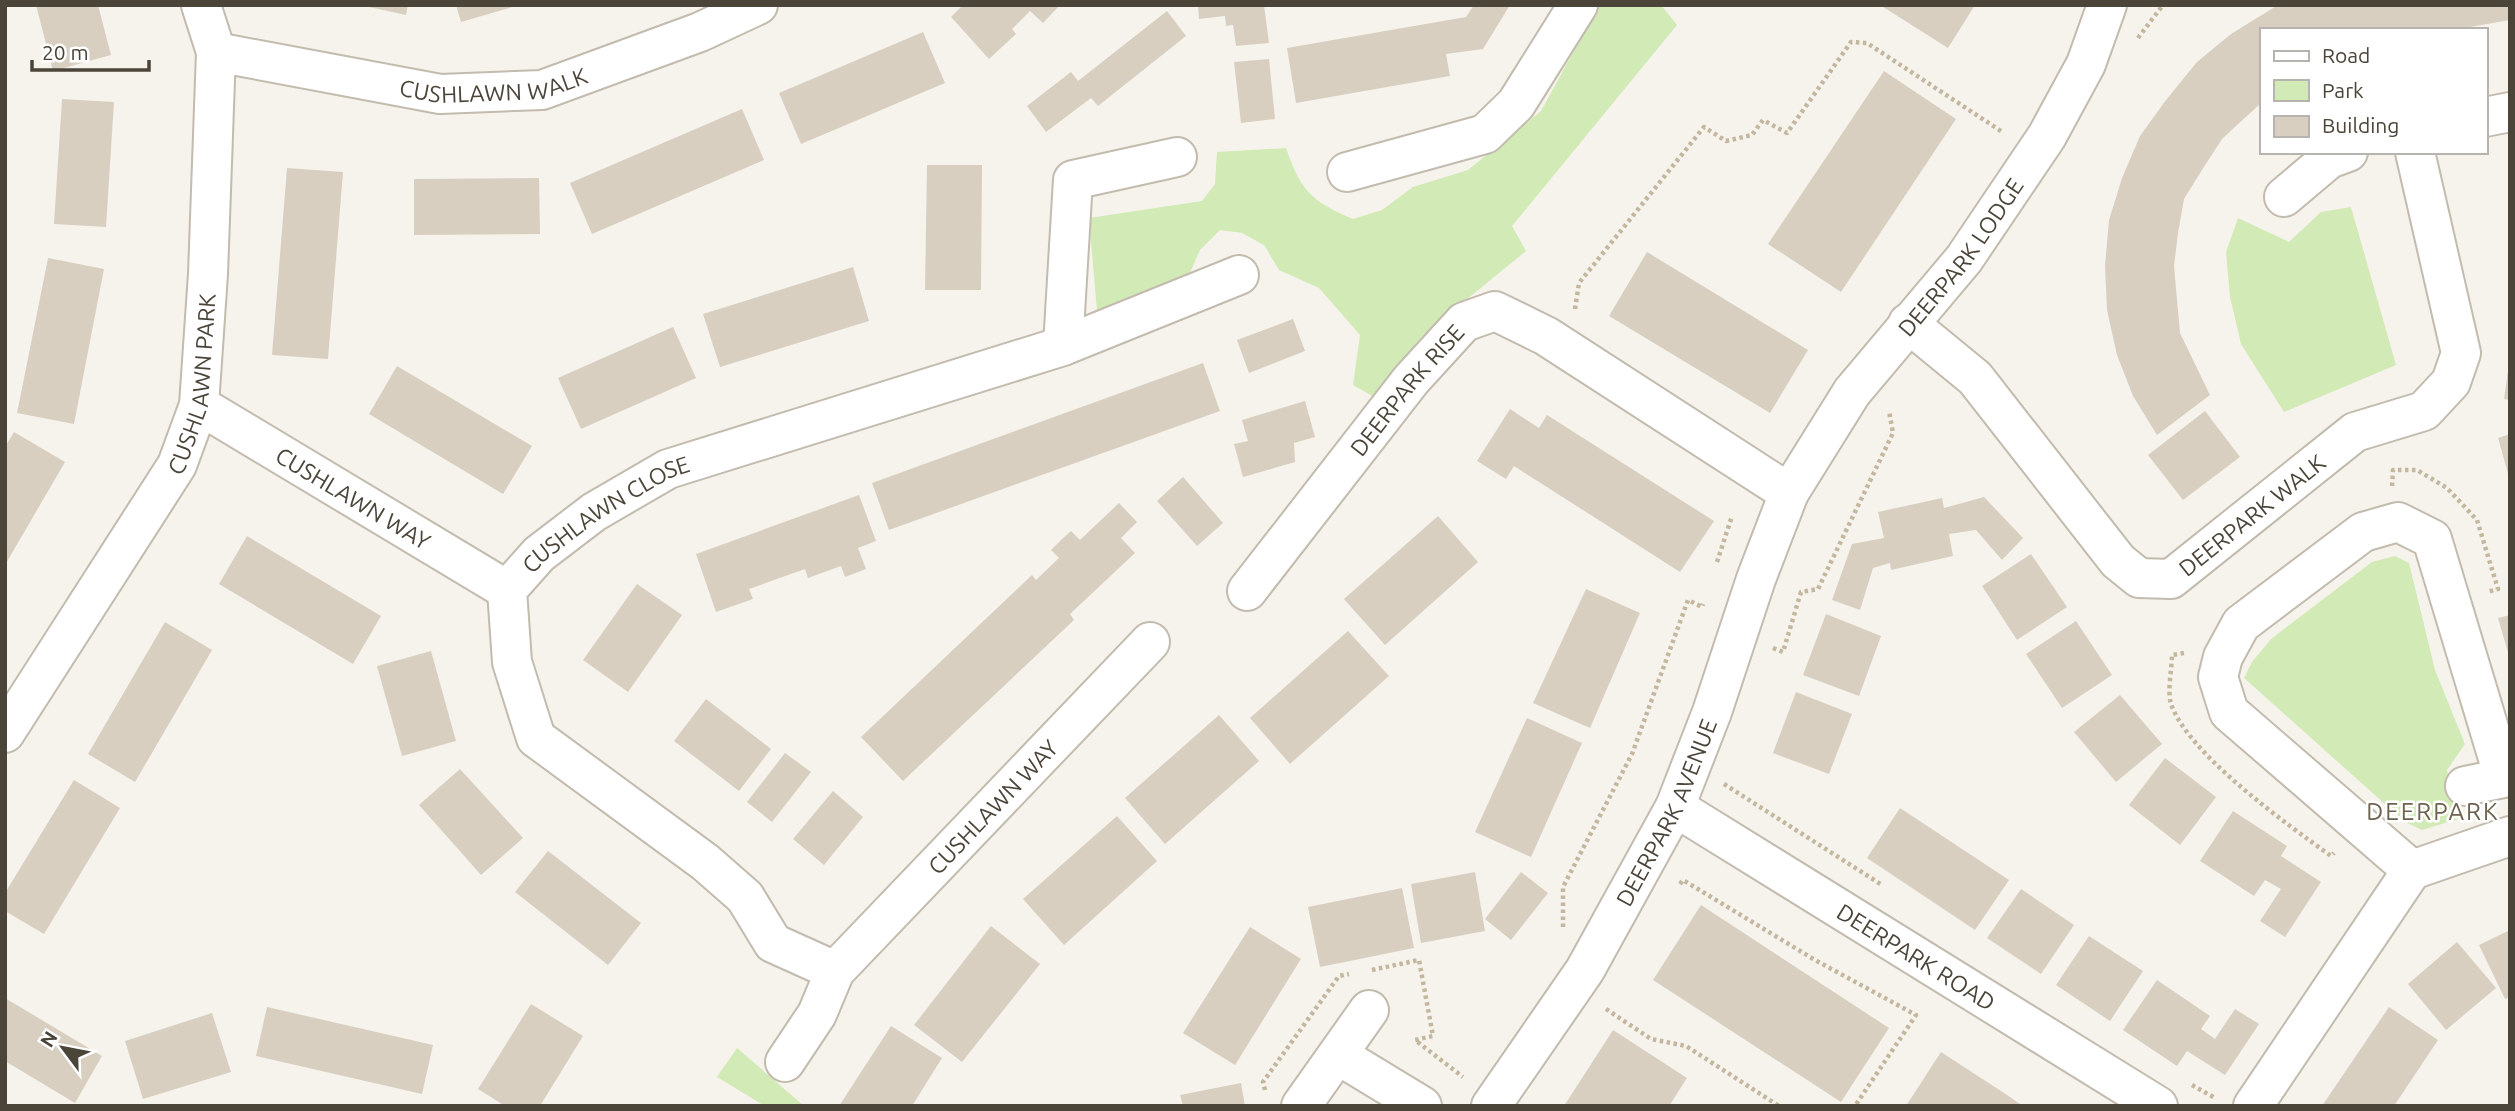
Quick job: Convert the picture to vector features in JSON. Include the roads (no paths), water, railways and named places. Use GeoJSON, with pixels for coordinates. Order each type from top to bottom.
{"type":"FeatureCollection","features":[{"type":"Feature","properties":{"kind":"street","name":"CUSHLAWN PARK"},"geometry":{"type":"LineString","coordinates":[[9,719],[177,465],[199,405],[208,274],[216,52],[201,5]]}},
{"type":"Feature","properties":{"kind":"street","name":"CUSHLAWN WALK"},"geometry":{"type":"LineString","coordinates":[[216,52],[440,94],[542,90],[700,33],[758,5]]}},
{"type":"Feature","properties":{"kind":"street"},"geometry":{"type":"LineString","coordinates":[[1347,172],[1485,134],[1516,104],[1578,5]]}},
{"type":"Feature","properties":{"kind":"street","name":"DEERPARK LODGE"},"geometry":{"type":"LineString","coordinates":[[1789,493],[1852,392],[1964,259],[2047,136],[2086,64],[2107,5]]}},
{"type":"Feature","properties":{"kind":"street"},"geometry":{"type":"LineString","coordinates":[[2487,117],[2510,112]]}},
{"type":"Feature","properties":{"kind":"street"},"geometry":{"type":"LineString","coordinates":[[2284,197],[2329,159],[2343,154]]}},
{"type":"Feature","properties":{"kind":"street","name":"DEERPARK WALK"},"geometry":{"type":"LineString","coordinates":[[1908,323],[1975,378],[2118,561],[2139,578],[2171,579],[2355,432],[2424,411],[2451,382],[2461,353],[2415,154]]}},
{"type":"Feature","properties":{"kind":"street"},"geometry":{"type":"LineString","coordinates":[[1063,346],[1073,180],[1178,157]]}},
{"type":"Feature","properties":{"kind":"street","name":"CUSHLAWN CLOSE"},"geometry":{"type":"LineString","coordinates":[[835,971],[774,943],[745,897],[705,862],[536,738],[512,662],[507,590],[539,554],[594,512],[668,469],[1063,346],[1240,275]]}},
{"type":"Feature","properties":{"kind":"street","name":"DEERPARK RISE"},"geometry":{"type":"LineString","coordinates":[[1247,591],[1411,380],[1464,321],[1495,311],[1546,336],[1789,493]]}},
{"type":"Feature","properties":{"kind":"street","name":"CUSHLAWN WAY"},"geometry":{"type":"LineString","coordinates":[[199,405],[507,590]]}},
{"type":"Feature","properties":{"kind":"street","name":"DEERPARK AVENUE"},"geometry":{"type":"LineString","coordinates":[[1491,1106],[1585,970],[1675,807],[1712,712],[1756,579],[1789,493]]}},
{"type":"Feature","properties":{"kind":"street"},"geometry":{"type":"LineString","coordinates":[[2412,870],[2228,712],[2218,677],[2222,657],[2241,624],[2363,532],[2398,522],[2432,539],[2504,778],[2465,786]]}},
{"type":"Feature","properties":{"kind":"street","name":"CUSHLAWN WAY"},"geometry":{"type":"LineString","coordinates":[[785,1062],[817,1014],[835,971],[1150,642]]}},
{"type":"Feature","properties":{"kind":"street","name":"DEERPARK ROAD"},"geometry":{"type":"LineString","coordinates":[[1675,807],[2158,1106]]}},
{"type":"Feature","properties":{"kind":"street"},"geometry":{"type":"LineString","coordinates":[[2239,1102],[2412,870],[2510,836]]}},
{"type":"Feature","properties":{"kind":"street"},"geometry":{"type":"LineString","coordinates":[[1301,1106],[1369,1010]]}},
{"type":"Feature","properties":{"kind":"street"},"geometry":{"type":"LineString","coordinates":[[1338,1055],[1422,1106]]}},
{"type":"Feature","properties":{"kind":"district","name":"DEERPARK"},"geometry":{"type":"Point","coordinates":[2433,811]}}]}
